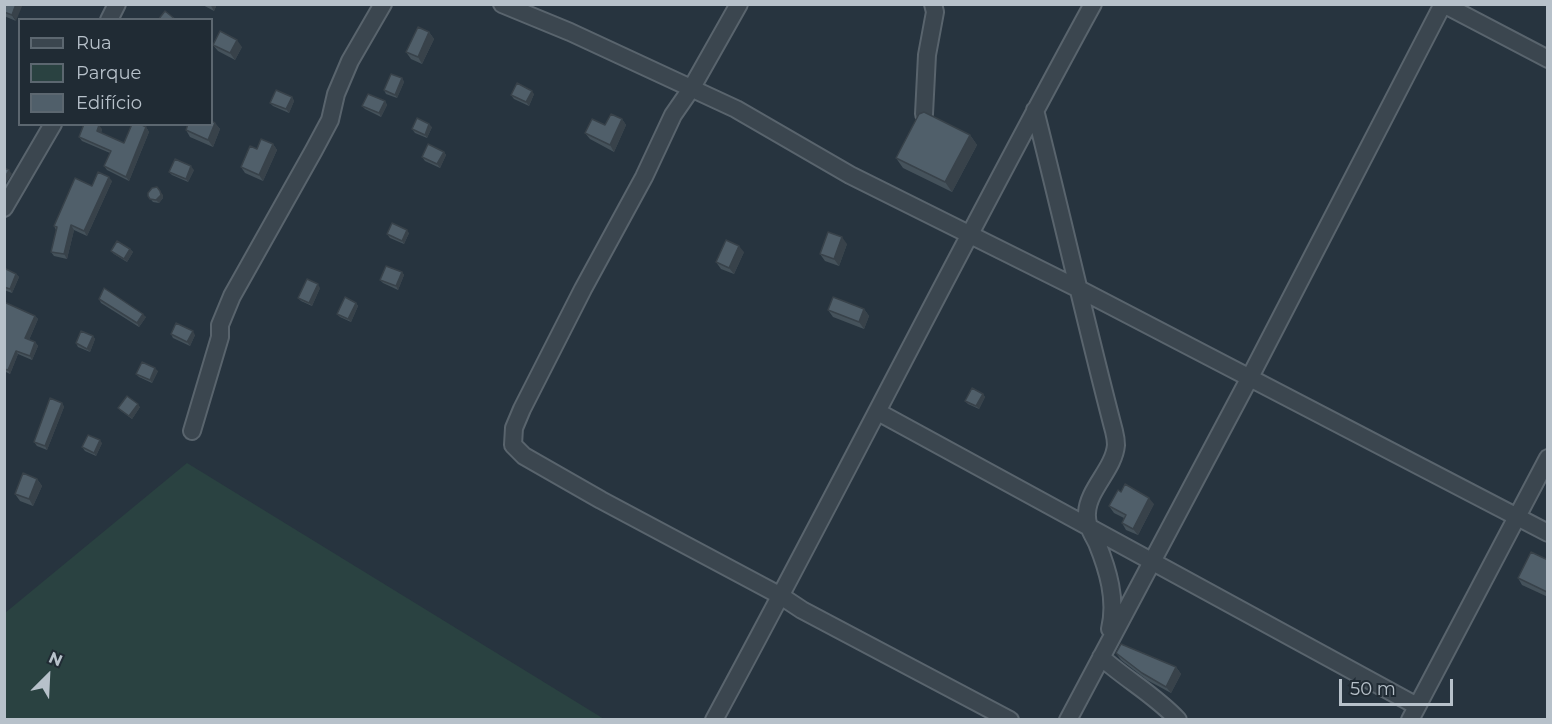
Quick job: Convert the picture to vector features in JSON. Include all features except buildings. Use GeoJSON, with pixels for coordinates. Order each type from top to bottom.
{"type":"FeatureCollection","features":[{"type":"Feature","properties":{"kind":"street"},"geometry":{"type":"LineString","coordinates":[[110,18],[117,4]]}},
{"type":"Feature","properties":{"kind":"street"},"geometry":{"type":"LineString","coordinates":[[192,431],[220,337],[220,325],[232,296],[330,120],[336,94],[350,61],[383,4]]}},
{"type":"Feature","properties":{"kind":"street"},"geometry":{"type":"LineString","coordinates":[[502,4],[570,32],[736,109],[850,175],[1077,288],[1548,533]]}},
{"type":"Feature","properties":{"kind":"street"},"geometry":{"type":"LineString","coordinates":[[739,4],[674,115],[644,177],[522,409],[514,428],[513,445],[524,456],[601,500],[1010,720]]}},
{"type":"Feature","properties":{"kind":"street"},"geometry":{"type":"LineString","coordinates":[[924,114],[927,55],[935,12],[933,4]]}},
{"type":"Feature","properties":{"kind":"street"},"geometry":{"type":"LineString","coordinates":[[714,720],[878,412],[969,234],[1093,4]]}},
{"type":"Feature","properties":{"kind":"street"},"geometry":{"type":"LineString","coordinates":[[1068,720],[1249,379],[1443,4],[1548,59]]}},
{"type":"Feature","properties":{"kind":"street"},"geometry":{"type":"LineString","coordinates":[[1035,110],[1116,445],[1087,511],[1088,527],[1097,543],[1112,592],[1113,617],[1104,651],[1116,671],[1155,698],[1178,720]]}},
{"type":"Feature","properties":{"kind":"street"},"geometry":{"type":"LineString","coordinates":[[4,208],[52,126]]}},
{"type":"Feature","properties":{"kind":"street"},"geometry":{"type":"LineString","coordinates":[[878,412],[1152,560],[1413,713],[1548,458]]}},
{"type":"Feature","properties":{"kind":"green space"},"geometry":{"type":"Polygon","coordinates":[[[187,463],[604,719],[5,719],[5,613],[187,463]]]}}]}
